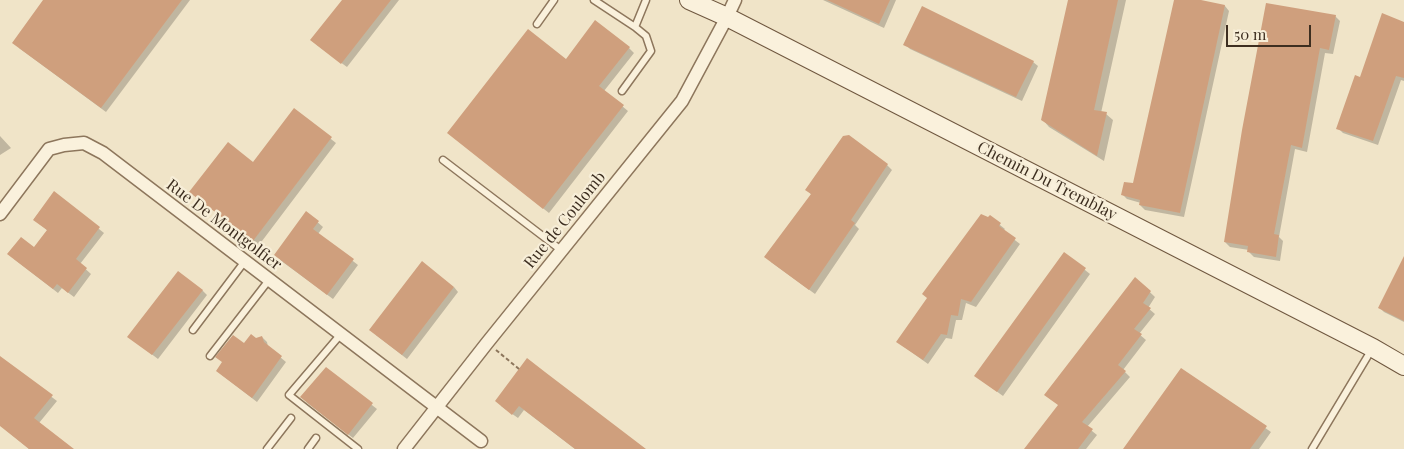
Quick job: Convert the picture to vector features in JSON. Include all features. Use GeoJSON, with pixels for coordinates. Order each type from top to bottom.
{"type":"FeatureCollection","features":[{"type":"Feature","properties":{"kind":"street","name":"Chemin Du Tremblay"},"geometry":{"type":"LineString","coordinates":[[689,0],[727,17],[1373,348],[1404,366]]}},
{"type":"Feature","properties":{"kind":"street","name":"Rue de Coulomb"},"geometry":{"type":"LineString","coordinates":[[404,449],[486,343],[682,101],[727,17],[734,0]]}},
{"type":"Feature","properties":{"kind":"street","name":"Rue De Montgolfier"},"geometry":{"type":"LineString","coordinates":[[0,214],[49,149],[84,143],[103,153],[482,441]]}},
{"type":"Feature","properties":{"kind":"lane"},"geometry":{"type":"LineString","coordinates":[[537,24],[554,0]]}},
{"type":"Feature","properties":{"kind":"lane"},"geometry":{"type":"LineString","coordinates":[[594,0],[646,36],[651,51],[622,91]]}},
{"type":"Feature","properties":{"kind":"lane"},"geometry":{"type":"LineString","coordinates":[[635,27],[646,0]]}},
{"type":"Feature","properties":{"kind":"lane"},"geometry":{"type":"LineString","coordinates":[[443,160],[561,250]]}},
{"type":"Feature","properties":{"kind":"lane"},"geometry":{"type":"LineString","coordinates":[[193,330],[245,261]]}},
{"type":"Feature","properties":{"kind":"lane"},"geometry":{"type":"LineString","coordinates":[[210,356],[270,280]]}},
{"type":"Feature","properties":{"kind":"lane"},"geometry":{"type":"LineString","coordinates":[[341,334],[289,395],[358,449]]}},
{"type":"Feature","properties":{"kind":"lane"},"geometry":{"type":"LineString","coordinates":[[1312,449],[1373,348]]}},
{"type":"Feature","properties":{"kind":"lane"},"geometry":{"type":"LineString","coordinates":[[266,449],[291,418]]}},
{"type":"Feature","properties":{"kind":"lane"},"geometry":{"type":"LineString","coordinates":[[308,449],[316,438]]}},
{"type":"Feature","properties":{"kind":"path"},"geometry":{"type":"LineString","coordinates":[[486,343],[519,369]]}},
{"type":"Feature","properties":{"kind":"building"},"geometry":{"type":"Polygon","coordinates":[[[43,0],[182,0],[101,108],[12,43],[43,0]]]}},
{"type":"Feature","properties":{"kind":"building"},"geometry":{"type":"Polygon","coordinates":[[[342,0],[391,0],[341,64],[310,40],[342,0]]]}},
{"type":"Feature","properties":{"kind":"building"},"geometry":{"type":"Polygon","coordinates":[[[827,0],[890,0],[879,24],[827,0]]]}},
{"type":"Feature","properties":{"kind":"building"},"geometry":{"type":"Polygon","coordinates":[[[1068,0],[1118,0],[1094,110],[1107,112],[1097,156],[1041,120],[1068,0]]]}},
{"type":"Feature","properties":{"kind":"building"},"geometry":{"type":"Polygon","coordinates":[[[1174,0],[1201,0],[1225,5],[1180,213],[1139,205],[1140,200],[1121,195],[1124,182],[1133,183],[1174,0]]]}},
{"type":"Feature","properties":{"kind":"building"},"geometry":{"type":"Polygon","coordinates":[[[1266,3],[1336,15],[1329,50],[1320,48],[1302,148],[1291,145],[1274,234],[1279,235],[1276,257],[1247,252],[1248,246],[1224,242],[1242,130],[1266,3]]]}},
{"type":"Feature","properties":{"kind":"building"},"geometry":{"type":"Polygon","coordinates":[[[922,6],[1034,61],[1016,97],[903,45],[922,6]]]}},
{"type":"Feature","properties":{"kind":"building"},"geometry":{"type":"Polygon","coordinates":[[[1382,13],[1404,22],[1404,78],[1396,76],[1373,141],[1336,129],[1355,75],[1360,77],[1382,13]]]}},
{"type":"Feature","properties":{"kind":"building"},"geometry":{"type":"Polygon","coordinates":[[[595,20],[630,47],[599,86],[624,105],[543,209],[447,133],[528,29],[566,59],[595,20]]]}},
{"type":"Feature","properties":{"kind":"building"},"geometry":{"type":"Polygon","coordinates":[[[294,108],[332,137],[253,241],[189,192],[228,142],[253,162],[294,108]]]}},
{"type":"Feature","properties":{"kind":"building"},"geometry":{"type":"Polygon","coordinates":[[[849,135],[888,164],[851,220],[855,223],[809,290],[764,257],[811,194],[805,190],[843,136],[849,135]]]}},
{"type":"Feature","properties":{"kind":"building"},"geometry":{"type":"Polygon","coordinates":[[[54,191],[100,227],[76,259],[87,268],[68,293],[57,284],[53,289],[7,254],[21,237],[34,247],[47,230],[33,220],[54,191]]]}},
{"type":"Feature","properties":{"kind":"building"},"geometry":{"type":"Polygon","coordinates":[[[306,211],[319,221],[313,229],[354,259],[327,295],[274,255],[306,211]]]}},
{"type":"Feature","properties":{"kind":"building"},"geometry":{"type":"Polygon","coordinates":[[[981,214],[988,217],[990,215],[1001,223],[999,226],[1016,238],[971,302],[961,299],[958,316],[951,315],[947,335],[941,334],[923,360],[896,342],[927,298],[922,294],[981,214]]]}},
{"type":"Feature","properties":{"kind":"building"},"geometry":{"type":"Polygon","coordinates":[[[1064,252],[1086,268],[997,392],[974,376],[1064,252]]]}},
{"type":"Feature","properties":{"kind":"building"},"geometry":{"type":"Polygon","coordinates":[[[1404,256],[1404,321],[1378,308],[1404,256]]]}},
{"type":"Feature","properties":{"kind":"building"},"geometry":{"type":"Polygon","coordinates":[[[422,261],[454,287],[402,355],[369,330],[422,261]]]}},
{"type":"Feature","properties":{"kind":"building"},"geometry":{"type":"Polygon","coordinates":[[[178,271],[203,290],[152,355],[127,337],[178,271]]]}},
{"type":"Feature","properties":{"kind":"building"},"geometry":{"type":"Polygon","coordinates":[[[1135,277],[1151,291],[1143,303],[1151,308],[1134,329],[1142,334],[1118,365],[1126,371],[1082,422],[1093,429],[1078,449],[1024,449],[1058,405],[1044,395],[1135,277]]]}},
{"type":"Feature","properties":{"kind":"building"},"geometry":{"type":"Polygon","coordinates":[[[251,334],[256,338],[262,336],[264,342],[282,356],[252,398],[216,371],[222,362],[215,357],[233,335],[244,343],[251,334]]]}},
{"type":"Feature","properties":{"kind":"building"},"geometry":{"type":"Polygon","coordinates":[[[0,356],[53,395],[34,418],[74,449],[29,449],[0,426],[0,356]]]}},
{"type":"Feature","properties":{"kind":"building"},"geometry":{"type":"Polygon","coordinates":[[[527,358],[646,449],[575,449],[519,406],[512,415],[495,401],[527,358]]]}},
{"type":"Feature","properties":{"kind":"building"},"geometry":{"type":"Polygon","coordinates":[[[326,367],[373,403],[348,435],[300,397],[326,367]]]}},
{"type":"Feature","properties":{"kind":"building"},"geometry":{"type":"Polygon","coordinates":[[[1181,368],[1267,426],[1250,449],[1123,449],[1181,368]]]}}]}
